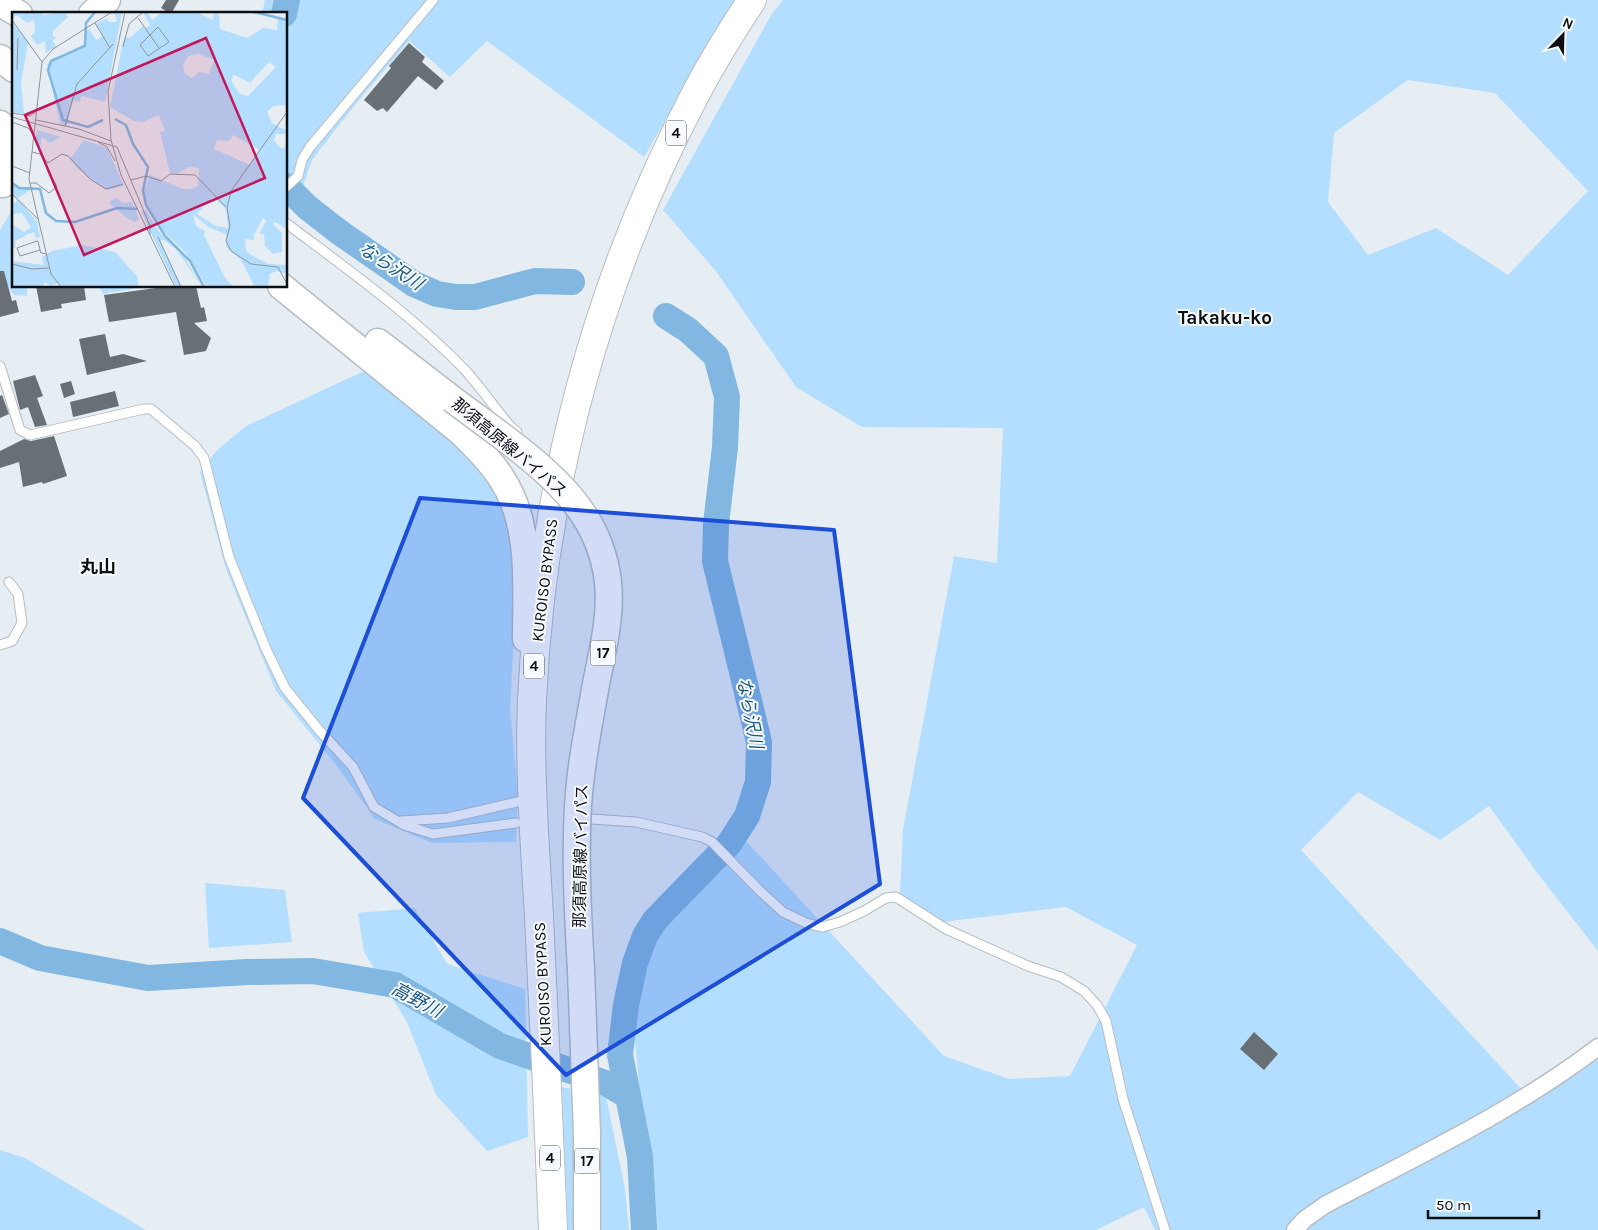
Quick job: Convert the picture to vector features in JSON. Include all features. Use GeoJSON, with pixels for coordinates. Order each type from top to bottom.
{"type":"FeatureCollection","features":[{"type":"Feature","properties":{"kind":"highway","name":"KUROISO BYPASS"},"geometry":{"type":"LineString","coordinates":[[553,1230],[533,798],[532,704],[539,605],[558,466],[603,308],[654,179],[696,93],[752,0]]}},
{"type":"Feature","properties":{"kind":"main road"},"geometry":{"type":"LineString","coordinates":[[94,12],[107,0]]}},
{"type":"Feature","properties":{"kind":"main road"},"geometry":{"type":"LineString","coordinates":[[0,3],[16,12]]}},
{"type":"Feature","properties":{"kind":"main road"},"geometry":{"type":"LineString","coordinates":[[0,8],[12,17]]}},
{"type":"Feature","properties":{"kind":"main road"},"geometry":{"type":"LineString","coordinates":[[0,58],[12,67]]}},
{"type":"Feature","properties":{"kind":"main road"},"geometry":{"type":"LineString","coordinates":[[0,114],[12,119]]}},
{"type":"Feature","properties":{"kind":"main road"},"geometry":{"type":"LineString","coordinates":[[0,124],[8,140],[10,152],[9,165],[3,184]]}},
{"type":"Feature","properties":{"kind":"main road","name":"那須高原線バイパス"},"geometry":{"type":"LineString","coordinates":[[288,274],[522,453],[566,492],[581,510],[593,530],[602,554],[608,579],[610,604],[607,631],[587,735],[578,807],[577,880],[584,1043],[586,1230]]}},
{"type":"Feature","properties":{"kind":"main road","name":"那須高原線バイパス"},"geometry":{"type":"LineString","coordinates":[[283,288],[462,433],[484,455],[502,479],[513,501],[521,526],[526,563],[526,664],[532,754]]}},
{"type":"Feature","properties":{"kind":"street"},"geometry":{"type":"LineString","coordinates":[[1295,1230],[1305,1218],[1325,1205],[1485,1121],[1565,1072],[1598,1047]]}},
{"type":"Feature","properties":{"kind":"lane"},"geometry":{"type":"LineString","coordinates":[[288,185],[298,176],[302,160],[310,147],[433,0]]}},
{"type":"Feature","properties":{"kind":"lane"},"geometry":{"type":"LineString","coordinates":[[288,225],[420,328],[465,371],[510,426],[526,439]]}},
{"type":"Feature","properties":{"kind":"lane"},"geometry":{"type":"LineString","coordinates":[[0,366],[20,430],[30,435],[151,409],[195,446],[204,458],[229,557],[266,649],[285,688],[319,730],[353,767],[374,808],[398,821],[433,834],[516,823]]}},
{"type":"Feature","properties":{"kind":"lane"},"geometry":{"type":"LineString","coordinates":[[0,645],[12,641],[22,623],[18,594],[9,582]]}},
{"type":"Feature","properties":{"kind":"lane"},"geometry":{"type":"LineString","coordinates":[[398,821],[448,818],[533,798]]}},
{"type":"Feature","properties":{"kind":"lane"},"geometry":{"type":"LineString","coordinates":[[591,819],[636,822],[702,837],[712,842],[783,912],[806,923],[822,927],[840,922],[886,898],[896,896],[946,930],[1028,966],[1061,977],[1084,991],[1098,1005],[1106,1021],[1123,1099],[1165,1230]]}},
{"type":"Feature","properties":{"kind":"highlighted area"},"geometry":{"type":"Polygon","coordinates":[[[420,498],[834,530],[880,884],[566,1075],[303,798],[420,498]]]}},
{"type":"Feature","properties":{"kind":"shaded area"},"geometry":{"type":"Polygon","coordinates":[[[265,0],[735,0],[644,157],[487,41],[450,77],[409,41],[350,111],[312,160],[303,186],[288,202],[288,12],[262,12],[265,0]]]}},
{"type":"Feature","properties":{"kind":"shaded area"},"geometry":{"type":"Polygon","coordinates":[[[783,0],[1598,0],[1598,951],[1538,874],[1489,806],[1440,840],[1358,792],[1301,850],[1523,1091],[1598,1037],[1598,1230],[1155,1230],[1144,1207],[1096,1230],[654,1230],[650,1167],[639,1086],[633,1018],[654,943],[685,901],[746,841],[944,1056],[1009,1079],[1070,1076],[1137,945],[1066,907],[943,922],[900,894],[903,830],[954,556],[997,563],[1003,428],[862,427],[796,387],[715,270],[663,210],[771,15],[783,0]],[[1408,80],[1334,133],[1328,202],[1368,255],[1436,228],[1508,275],[1588,191],[1495,93],[1408,80]]]}},
{"type":"Feature","properties":{"kind":"shaded area"},"geometry":{"type":"Polygon","coordinates":[[[12,209],[12,288],[27,288],[27,296],[14,295],[0,275],[0,230],[12,209]]]}},
{"type":"Feature","properties":{"kind":"shaded area"},"geometry":{"type":"Polygon","coordinates":[[[100,288],[138,288],[103,294],[100,288]]]}},
{"type":"Feature","properties":{"kind":"shaded area"},"geometry":{"type":"Polygon","coordinates":[[[364,371],[440,427],[475,460],[506,508],[517,578],[510,709],[518,793],[516,842],[432,843],[375,819],[337,766],[276,691],[226,569],[200,472],[217,450],[246,426],[364,371]]]}},
{"type":"Feature","properties":{"kind":"shaded area"},"geometry":{"type":"Polygon","coordinates":[[[205,883],[285,890],[292,942],[209,948],[205,883]]]}},
{"type":"Feature","properties":{"kind":"shaded area"},"geometry":{"type":"Polygon","coordinates":[[[415,908],[447,964],[525,989],[528,1137],[487,1151],[436,1095],[407,1022],[364,952],[358,913],[415,908]]]}},
{"type":"Feature","properties":{"kind":"shaded area"},"geometry":{"type":"Polygon","coordinates":[[[562,1087],[606,1096],[625,1189],[629,1230],[568,1230],[562,1087]]]}},
{"type":"Feature","properties":{"kind":"shaded area"},"geometry":{"type":"Polygon","coordinates":[[[0,1150],[25,1158],[146,1230],[0,1230],[0,1150]]]}},
{"type":"Feature","properties":{"kind":"building"},"geometry":{"type":"Polygon","coordinates":[[[166,0],[179,0],[172,12],[168,12],[161,8],[166,0]]]}},
{"type":"Feature","properties":{"kind":"building"},"geometry":{"type":"Polygon","coordinates":[[[409,43],[425,57],[422,62],[444,81],[436,90],[418,76],[387,112],[383,108],[377,111],[364,100],[409,43]]]}},
{"type":"Feature","properties":{"kind":"building"},"geometry":{"type":"Polygon","coordinates":[[[0,271],[4,271],[12,301],[16,300],[19,312],[0,317],[0,271]]]}},
{"type":"Feature","properties":{"kind":"building"},"geometry":{"type":"Polygon","coordinates":[[[36,288],[84,288],[86,300],[61,304],[62,308],[41,312],[36,288]]]}},
{"type":"Feature","properties":{"kind":"building"},"geometry":{"type":"Polygon","coordinates":[[[156,288],[196,288],[201,308],[204,307],[207,321],[194,323],[211,338],[206,351],[184,355],[176,312],[109,322],[104,295],[156,288]]]}},
{"type":"Feature","properties":{"kind":"building"},"geometry":{"type":"Polygon","coordinates":[[[105,334],[110,357],[123,354],[147,361],[87,375],[79,339],[105,334]]]}},
{"type":"Feature","properties":{"kind":"building"},"geometry":{"type":"Polygon","coordinates":[[[35,375],[43,396],[37,398],[47,425],[35,427],[28,407],[20,410],[13,381],[35,375]]]}},
{"type":"Feature","properties":{"kind":"building"},"geometry":{"type":"Polygon","coordinates":[[[71,381],[75,394],[64,398],[60,384],[71,381]]]}},
{"type":"Feature","properties":{"kind":"building"},"geometry":{"type":"Polygon","coordinates":[[[115,391],[119,406],[73,417],[70,402],[115,391]]]}},
{"type":"Feature","properties":{"kind":"building"},"geometry":{"type":"Polygon","coordinates":[[[2,395],[9,414],[0,418],[0,396],[2,395]]]}},
{"type":"Feature","properties":{"kind":"building"},"geometry":{"type":"Polygon","coordinates":[[[54,436],[67,476],[43,484],[42,482],[23,487],[19,462],[0,468],[0,451],[24,439],[31,441],[54,436]]]}},
{"type":"Feature","properties":{"kind":"building"},"geometry":{"type":"Polygon","coordinates":[[[1254,1032],[1278,1054],[1264,1070],[1240,1049],[1254,1032]]]}},
{"type":"Feature","properties":{"kind":"waterway","name":"なら沢川"},"geometry":{"type":"LineString","coordinates":[[284,12],[287,0]]}},
{"type":"Feature","properties":{"kind":"waterway","name":"なら沢川"},"geometry":{"type":"LineString","coordinates":[[288,188],[307,207],[339,232],[414,284],[437,294],[475,297],[535,281],[572,282]]}},
{"type":"Feature","properties":{"kind":"waterway","name":"なら沢川"},"geometry":{"type":"LineString","coordinates":[[644,1230],[640,1157],[620,1055],[626,1005],[635,963],[645,936],[655,920],[729,844],[747,816],[758,782],[759,742],[715,561],[716,524],[725,447],[727,397],[716,356],[688,330],[666,316]]}},
{"type":"Feature","properties":{"kind":"waterway","name":"高野川"},"geometry":{"type":"LineString","coordinates":[[0,941],[40,958],[148,978],[247,972],[313,971],[395,985],[500,1046],[608,1084],[628,1096]]}},
{"type":"Feature","properties":{"kind":"district","name":"Takaku-ko"},"geometry":{"type":"Point","coordinates":[1225,317]}},
{"type":"Feature","properties":{"kind":"district","name":"丸山"},"geometry":{"type":"Point","coordinates":[98,567]}}]}
